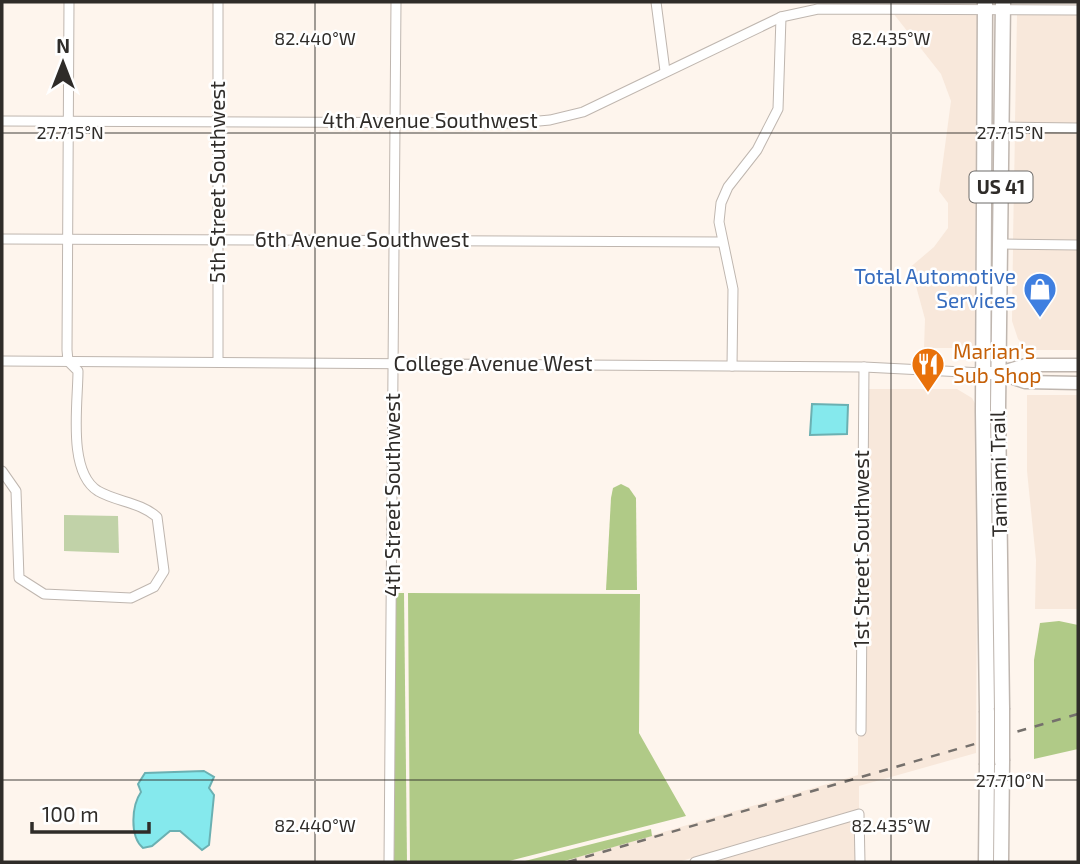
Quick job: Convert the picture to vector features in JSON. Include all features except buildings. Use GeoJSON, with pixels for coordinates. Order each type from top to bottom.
{"type":"FeatureCollection","features":[{"type":"Feature","properties":{"kind":"main road","name":"Tamiami Trail"},"geometry":{"type":"LineString","coordinates":[[985,6],[983,373],[986,862]]}},
{"type":"Feature","properties":{"kind":"main road","name":"Tamiami Trail"},"geometry":{"type":"LineString","coordinates":[[1001,862],[999,373],[1003,6]]}},
{"type":"Feature","properties":{"kind":"main road"},"geometry":{"type":"LineString","coordinates":[[984,225],[995,242],[1001,244]]}},
{"type":"Feature","properties":{"kind":"main road"},"geometry":{"type":"LineString","coordinates":[[983,373],[999,373],[1026,365],[1078,365]]}},
{"type":"Feature","properties":{"kind":"main road"},"geometry":{"type":"LineString","coordinates":[[999,373],[1025,382],[1078,383]]}},
{"type":"Feature","properties":{"kind":"street"},"geometry":{"type":"LineString","coordinates":[[2,471],[16,491],[19,578],[44,594],[131,598],[154,587],[164,571],[158,517],[149,510],[96,490],[83,475],[77,459],[78,371],[68,361],[69,2]]}},
{"type":"Feature","properties":{"kind":"street","name":"5th Street Southwest"},"geometry":{"type":"LineString","coordinates":[[218,2],[218,362]]}},
{"type":"Feature","properties":{"kind":"street","name":"4th Street Southwest"},"geometry":{"type":"LineString","coordinates":[[389,862],[396,2]]}},
{"type":"Feature","properties":{"kind":"street"},"geometry":{"type":"LineString","coordinates":[[656,2],[666,71]]}},
{"type":"Feature","properties":{"kind":"street","name":"4th Avenue Southwest"},"geometry":{"type":"LineString","coordinates":[[2,121],[395,123],[550,120],[583,112],[782,17],[818,9],[1003,6],[1078,10]]}},
{"type":"Feature","properties":{"kind":"street"},"geometry":{"type":"LineString","coordinates":[[732,366],[733,289],[729,261],[722,242],[720,203],[728,187],[757,150],[778,109],[782,17]]}},
{"type":"Feature","properties":{"kind":"street"},"geometry":{"type":"LineString","coordinates":[[985,137],[1002,127],[1078,128]]}},
{"type":"Feature","properties":{"kind":"street","name":"6th Avenue Southwest"},"geometry":{"type":"LineString","coordinates":[[2,239],[722,242]]}},
{"type":"Feature","properties":{"kind":"street"},"geometry":{"type":"LineString","coordinates":[[1001,244],[1078,245]]}},
{"type":"Feature","properties":{"kind":"street","name":"College Avenue West"},"geometry":{"type":"LineString","coordinates":[[2,361],[864,367],[983,373]]}},
{"type":"Feature","properties":{"kind":"street","name":"1st Street Southwest"},"geometry":{"type":"LineString","coordinates":[[861,731],[864,367]]}},
{"type":"Feature","properties":{"kind":"street"},"geometry":{"type":"LineString","coordinates":[[695,862],[859,814],[860,862]]}},
{"type":"Feature","properties":{"kind":"shaded area"},"geometry":{"type":"Polygon","coordinates":[[[893,13],[977,14],[975,348],[924,348],[925,319],[916,286],[907,270],[934,247],[948,228],[948,203],[939,191],[951,101],[941,74],[893,13]]]}},
{"type":"Feature","properties":{"kind":"shaded area"},"geometry":{"type":"Polygon","coordinates":[[[1017,15],[1078,15],[1078,123],[1015,123],[1017,15]]]}},
{"type":"Feature","properties":{"kind":"shaded area"},"geometry":{"type":"Polygon","coordinates":[[[1015,132],[1078,132],[1078,241],[1013,240],[1015,132]]]}},
{"type":"Feature","properties":{"kind":"shaded area"},"geometry":{"type":"Polygon","coordinates":[[[1013,249],[1078,250],[1078,350],[1029,350],[1018,339],[1012,321],[1013,249]]]}},
{"type":"Feature","properties":{"kind":"shaded area"},"geometry":{"type":"Polygon","coordinates":[[[868,389],[957,389],[972,398],[978,409],[976,753],[859,786],[859,809],[678,862],[561,862],[858,775],[858,736],[865,735],[868,389]]]}},
{"type":"Feature","properties":{"kind":"shaded area"},"geometry":{"type":"Polygon","coordinates":[[[1027,395],[1078,395],[1078,609],[1035,609],[1036,560],[1027,471],[1027,395]]]}},
{"type":"Feature","properties":{"kind":"shaded area"},"geometry":{"type":"Polygon","coordinates":[[[855,820],[856,862],[710,862],[855,820]]]}},
{"type":"Feature","properties":{"kind":"green space"},"geometry":{"type":"Polygon","coordinates":[[[621,484],[629,488],[636,498],[637,590],[606,590],[611,498],[613,488],[621,484]]]}},
{"type":"Feature","properties":{"kind":"green space"},"geometry":{"type":"Polygon","coordinates":[[[64,515],[118,516],[119,553],[64,551],[64,515]]]}},
{"type":"Feature","properties":{"kind":"green space"},"geometry":{"type":"Polygon","coordinates":[[[396,593],[404,593],[407,862],[394,862],[396,593]]]}},
{"type":"Feature","properties":{"kind":"green space"},"geometry":{"type":"Polygon","coordinates":[[[408,593],[640,594],[639,733],[686,816],[505,862],[410,862],[408,593]]]}},
{"type":"Feature","properties":{"kind":"green space"},"geometry":{"type":"Polygon","coordinates":[[[1059,621],[1078,625],[1078,749],[1034,759],[1034,660],[1040,623],[1059,621]]]}},
{"type":"Feature","properties":{"kind":"green space"},"geometry":{"type":"Polygon","coordinates":[[[651,829],[652,836],[561,862],[521,862],[651,829]]]}},
{"type":"Feature","properties":{"kind":"water"},"geometry":{"type":"Polygon","coordinates":[[[812,404],[848,405],[847,434],[810,435],[812,404]]]}},
{"type":"Feature","properties":{"kind":"water"},"geometry":{"type":"Polygon","coordinates":[[[204,771],[214,777],[209,788],[214,795],[209,845],[202,850],[180,831],[170,831],[152,846],[143,848],[136,836],[133,820],[141,792],[138,784],[145,773],[204,771]]]}},
{"type":"Feature","properties":{"kind":"railway"},"geometry":{"type":"LineString","coordinates":[[568,862],[1078,714]]}},
{"type":"Feature","properties":{"kind":"place","name":"Total Automotive Services"},"geometry":{"type":"Point","coordinates":[1040,319]}},
{"type":"Feature","properties":{"kind":"place","name":"Marian's Sub Shop"},"geometry":{"type":"Point","coordinates":[928,394]}}]}
